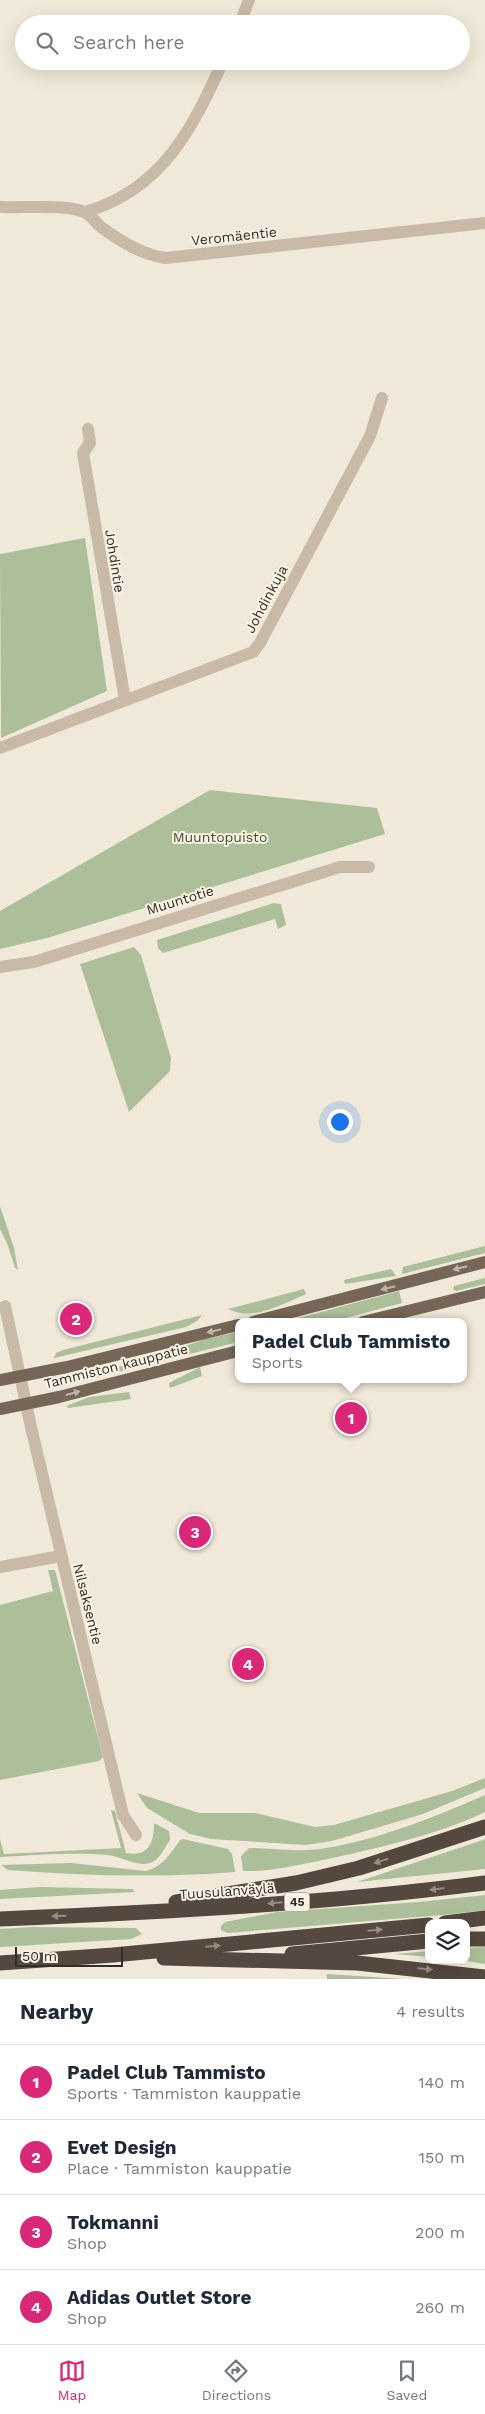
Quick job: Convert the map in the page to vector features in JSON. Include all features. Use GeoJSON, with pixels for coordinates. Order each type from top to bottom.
{"type":"FeatureCollection","features":[{"type":"Feature","properties":{"kind":"highway"},"geometry":{"type":"LineString","coordinates":[[108,1914],[296,1883],[359,1868],[482,1827]]}},
{"type":"Feature","properties":{"kind":"highway","name":"Tuusulanväylä"},"geometry":{"type":"LineString","coordinates":[[0,1919],[214,1908],[400,1893],[485,1883]]}},
{"type":"Feature","properties":{"kind":"highway"},"geometry":{"type":"LineString","coordinates":[[470,1920],[485,1918]]}},
{"type":"Feature","properties":{"kind":"highway"},"geometry":{"type":"LineString","coordinates":[[0,1964],[425,1925]]}},
{"type":"Feature","properties":{"kind":"highway"},"geometry":{"type":"LineString","coordinates":[[470,1940],[485,1939]]}},
{"type":"Feature","properties":{"kind":"highway"},"geometry":{"type":"LineString","coordinates":[[219,1961],[425,1940]]}},
{"type":"Feature","properties":{"kind":"highway"},"geometry":{"type":"LineString","coordinates":[[113,1955],[219,1961],[356,1963],[485,1977]]}},
{"type":"Feature","properties":{"kind":"main road"},"geometry":{"type":"LineString","coordinates":[[268,1318],[485,1262]]}},
{"type":"Feature","properties":{"kind":"main road"},"geometry":{"type":"LineString","coordinates":[[380,1318],[485,1292]]}},
{"type":"Feature","properties":{"kind":"main road","name":"Tammiston kauppatie"},"geometry":{"type":"LineString","coordinates":[[0,1380],[235,1326]]}},
{"type":"Feature","properties":{"kind":"main road","name":"Tammiston kauppatie"},"geometry":{"type":"LineString","coordinates":[[0,1409],[235,1352]]}},
{"type":"Feature","properties":{"kind":"street"},"geometry":{"type":"LineString","coordinates":[[243,15],[249,0]]}},
{"type":"Feature","properties":{"kind":"street"},"geometry":{"type":"LineString","coordinates":[[0,207],[66,208],[85,212],[99,208],[131,190],[173,154],[194,122],[219,70]]}},
{"type":"Feature","properties":{"kind":"street","name":"Veromäentie"},"geometry":{"type":"LineString","coordinates":[[85,212],[101,227],[137,249],[151,256],[166,258],[485,223]]}},
{"type":"Feature","properties":{"kind":"street","name":"Johdinkuja"},"geometry":{"type":"LineString","coordinates":[[0,748],[253,652],[260,643],[370,436],[382,398]]}},
{"type":"Feature","properties":{"kind":"street","name":"Johdintie"},"geometry":{"type":"LineString","coordinates":[[88,429],[90,443],[83,453],[125,700]]}},
{"type":"Feature","properties":{"kind":"street","name":"Muuntotie"},"geometry":{"type":"LineString","coordinates":[[0,966],[34,962],[340,867],[369,866]]}},
{"type":"Feature","properties":{"kind":"street","name":"Nilsaksentie"},"geometry":{"type":"LineString","coordinates":[[5,1306],[19,1376],[123,1815],[136,1835]]}},
{"type":"Feature","properties":{"kind":"street"},"geometry":{"type":"LineString","coordinates":[[0,1567],[61,1556]]}},
{"type":"Feature","properties":{"kind":"green space"},"geometry":{"type":"Polygon","coordinates":[[[85,538],[107,691],[1,738],[0,554],[85,538]]]}},
{"type":"Feature","properties":{"kind":"green space","name":"Muuntopuisto"},"geometry":{"type":"Polygon","coordinates":[[[210,790],[377,808],[385,834],[47,938],[0,949],[0,911],[210,790]]]}},
{"type":"Feature","properties":{"kind":"green space"},"geometry":{"type":"Polygon","coordinates":[[[274,903],[281,904],[286,925],[278,929],[275,919],[163,953],[158,948],[157,940],[274,903]]]}},
{"type":"Feature","properties":{"kind":"green space"},"geometry":{"type":"Polygon","coordinates":[[[134,947],[141,955],[171,1058],[170,1071],[129,1112],[80,964],[134,947]]]}},
{"type":"Feature","properties":{"kind":"green space"},"geometry":{"type":"Polygon","coordinates":[[[0,1206],[14,1248],[18,1270],[15,1268],[7,1243],[0,1229],[0,1206]]]}},
{"type":"Feature","properties":{"kind":"green space"},"geometry":{"type":"Polygon","coordinates":[[[485,1246],[485,1253],[402,1274],[403,1267],[485,1246]]]}},
{"type":"Feature","properties":{"kind":"green space"},"geometry":{"type":"Polygon","coordinates":[[[391,1269],[396,1276],[345,1284],[344,1280],[391,1269]]]}},
{"type":"Feature","properties":{"kind":"green space"},"geometry":{"type":"Polygon","coordinates":[[[485,1278],[485,1284],[456,1291],[453,1289],[454,1286],[485,1278]]]}},
{"type":"Feature","properties":{"kind":"green space"},"geometry":{"type":"Polygon","coordinates":[[[304,1289],[306,1294],[277,1307],[257,1313],[247,1314],[228,1309],[304,1289]]]}},
{"type":"Feature","properties":{"kind":"green space"},"geometry":{"type":"Polygon","coordinates":[[[399,1291],[402,1303],[345,1318],[299,1318],[399,1291]]]}},
{"type":"Feature","properties":{"kind":"green space"},"geometry":{"type":"Polygon","coordinates":[[[202,1315],[197,1321],[186,1327],[54,1358],[56,1353],[63,1350],[202,1315]]]}},
{"type":"Feature","properties":{"kind":"green space"},"geometry":{"type":"Polygon","coordinates":[[[235,1333],[235,1343],[62,1386],[61,1381],[142,1361],[205,1339],[235,1333]]]}},
{"type":"Feature","properties":{"kind":"green space"},"geometry":{"type":"Polygon","coordinates":[[[200,1367],[202,1376],[170,1388],[169,1383],[200,1367]]]}},
{"type":"Feature","properties":{"kind":"green space"},"geometry":{"type":"Polygon","coordinates":[[[129,1392],[131,1399],[68,1408],[66,1406],[89,1397],[129,1392]]]}},
{"type":"Feature","properties":{"kind":"green space"},"geometry":{"type":"Polygon","coordinates":[[[48,1570],[55,1570],[103,1757],[99,1761],[0,1780],[0,1605],[53,1591],[48,1570]]]}},
{"type":"Feature","properties":{"kind":"green space"},"geometry":{"type":"Polygon","coordinates":[[[485,1778],[485,1788],[423,1814],[332,1841],[306,1845],[211,1839],[190,1834],[147,1808],[137,1793],[199,1813],[255,1813],[315,1827],[334,1825],[452,1791],[485,1778]]]}},
{"type":"Feature","properties":{"kind":"green space"},"geometry":{"type":"Polygon","coordinates":[[[485,1795],[485,1812],[447,1828],[343,1856],[273,1869],[243,1871],[241,1856],[249,1848],[307,1850],[346,1844],[407,1826],[485,1795]]]}},
{"type":"Feature","properties":{"kind":"green space"},"geometry":{"type":"Polygon","coordinates":[[[111,1810],[115,1811],[126,1853],[134,1854],[145,1851],[153,1837],[154,1823],[169,1831],[170,1840],[156,1860],[140,1864],[108,1855],[81,1854],[0,1857],[0,1839],[4,1854],[121,1848],[111,1810]]]}},
{"type":"Feature","properties":{"kind":"green space"},"geometry":{"type":"Polygon","coordinates":[[[183,1839],[228,1849],[232,1854],[235,1872],[150,1876],[93,1875],[8,1870],[1,1865],[71,1863],[146,1871],[161,1863],[180,1840],[183,1839]]]}},
{"type":"Feature","properties":{"kind":"green space"},"geometry":{"type":"Polygon","coordinates":[[[485,1839],[485,1869],[357,1882],[480,1841],[485,1839]]]}},
{"type":"Feature","properties":{"kind":"green space"},"geometry":{"type":"Polygon","coordinates":[[[39,1887],[132,1889],[135,1892],[0,1899],[0,1890],[39,1887]]]}},
{"type":"Feature","properties":{"kind":"green space"},"geometry":{"type":"Polygon","coordinates":[[[485,1895],[485,1910],[228,1933],[221,1930],[221,1926],[225,1922],[277,1912],[419,1902],[485,1895]]]}},
{"type":"Feature","properties":{"kind":"green space"},"geometry":{"type":"Polygon","coordinates":[[[33,1927],[136,1928],[142,1934],[131,1939],[0,1947],[0,1929],[33,1927]]]}},
{"type":"Feature","properties":{"kind":"green space"},"geometry":{"type":"Polygon","coordinates":[[[485,1947],[485,1964],[470,1962],[470,1948],[485,1947]]]}},
{"type":"Feature","properties":{"kind":"green space"},"geometry":{"type":"Polygon","coordinates":[[[425,1951],[425,1957],[395,1954],[425,1951]]]}},
{"type":"Feature","properties":{"kind":"green space"},"geometry":{"type":"Polygon","coordinates":[[[327,1974],[404,1979],[327,1979],[327,1974]]]}},
{"type":"Feature","properties":{"kind":"place","name":"Evet Design"},"geometry":{"type":"Point","coordinates":[76,1319]}},
{"type":"Feature","properties":{"kind":"place","name":"Padel Club Tammisto"},"geometry":{"type":"Point","coordinates":[351,1418]}},
{"type":"Feature","properties":{"kind":"place","name":"Tokmanni"},"geometry":{"type":"Point","coordinates":[195,1532]}},
{"type":"Feature","properties":{"kind":"place","name":"Adidas Outlet Store"},"geometry":{"type":"Point","coordinates":[248,1664]}}]}
